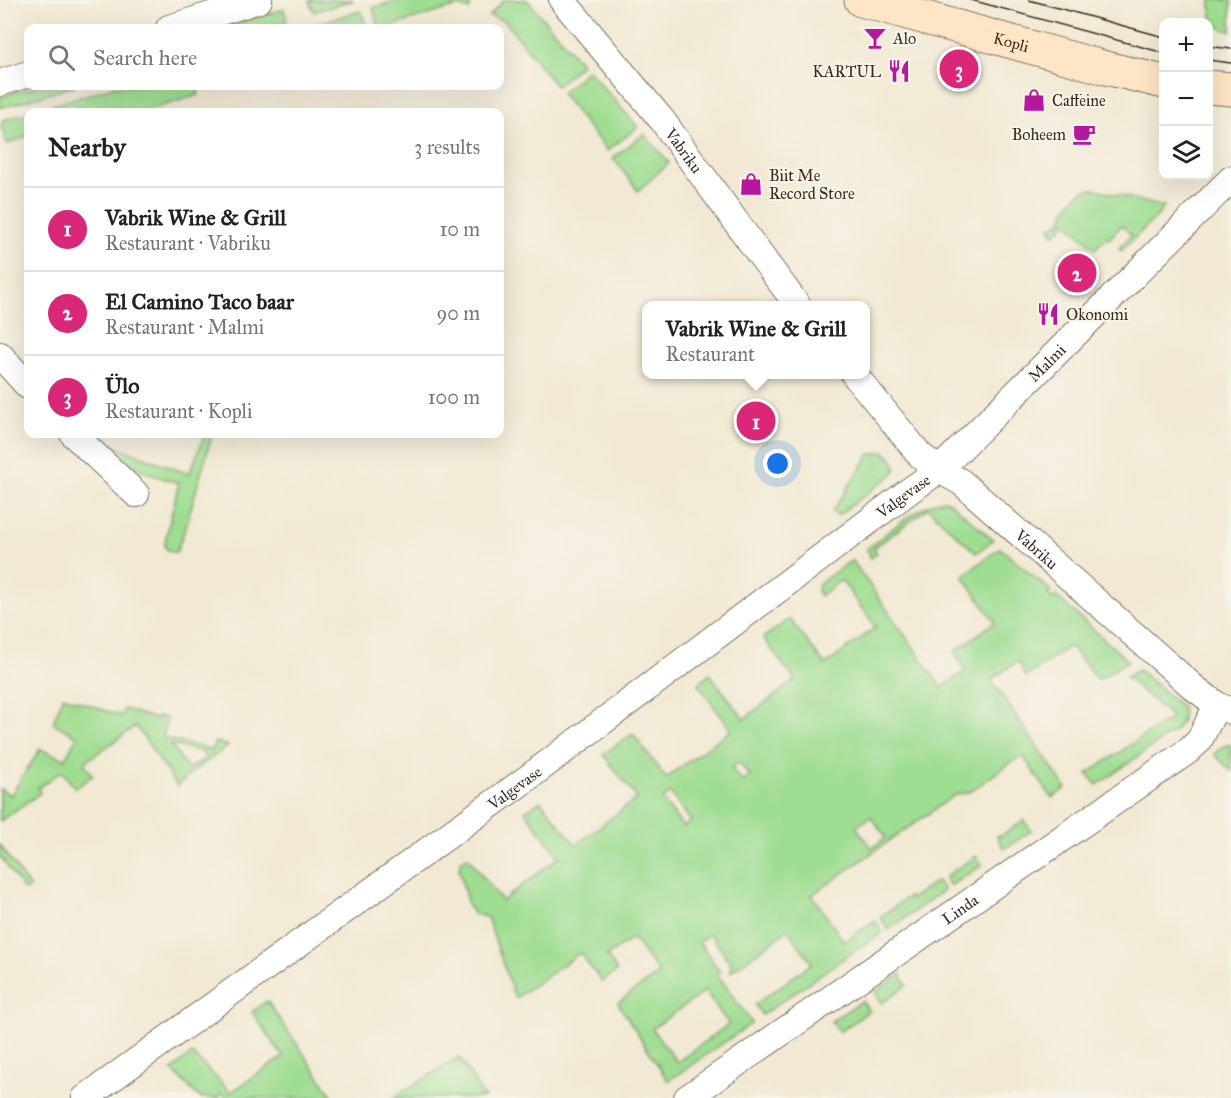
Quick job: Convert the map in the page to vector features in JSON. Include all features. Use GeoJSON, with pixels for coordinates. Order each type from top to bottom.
{"type":"FeatureCollection","features":[{"type":"Feature","properties":{"kind":"street"},"geometry":{"type":"LineString","coordinates":[[182,24],[259,0]]}},
{"type":"Feature","properties":{"kind":"street","name":"Vabriku"},"geometry":{"type":"LineString","coordinates":[[562,0],[662,120],[794,301]]}},
{"type":"Feature","properties":{"kind":"street","name":"Kopli"},"geometry":{"type":"LineString","coordinates":[[861,0],[1159,81]]}},
{"type":"Feature","properties":{"kind":"street"},"geometry":{"type":"LineString","coordinates":[[0,83],[24,75]]}},
{"type":"Feature","properties":{"kind":"street"},"geometry":{"type":"LineString","coordinates":[[1213,87],[1231,89]]}},
{"type":"Feature","properties":{"kind":"street","name":"Malmi"},"geometry":{"type":"LineString","coordinates":[[939,470],[1231,178]]}},
{"type":"Feature","properties":{"kind":"street"},"geometry":{"type":"LineString","coordinates":[[0,355],[24,382]]}},
{"type":"Feature","properties":{"kind":"street","name":"Vabriku"},"geometry":{"type":"LineString","coordinates":[[857,379],[920,455],[939,470],[961,482],[1192,686],[1224,708]]}},
{"type":"Feature","properties":{"kind":"street"},"geometry":{"type":"LineString","coordinates":[[77,438],[136,494]]}},
{"type":"Feature","properties":{"kind":"street","name":"Valgevase"},"geometry":{"type":"LineString","coordinates":[[85,1098],[529,777],[939,470]]}},
{"type":"Feature","properties":{"kind":"street","name":"Linda"},"geometry":{"type":"LineString","coordinates":[[687,1098],[1188,751],[1199,741],[1224,708]]}},
{"type":"Feature","properties":{"kind":"green space"},"geometry":{"type":"Polygon","coordinates":[[[354,0],[314,12],[309,1],[354,0]]]}},
{"type":"Feature","properties":{"kind":"green space"},"geometry":{"type":"Polygon","coordinates":[[[398,0],[470,0],[470,10],[458,6],[398,24],[378,24],[373,8],[398,0]]]}},
{"type":"Feature","properties":{"kind":"green space"},"geometry":{"type":"Polygon","coordinates":[[[504,0],[527,0],[582,64],[556,86],[505,21],[489,16],[504,0]]]}},
{"type":"Feature","properties":{"kind":"green space"},"geometry":{"type":"Polygon","coordinates":[[[1211,0],[1231,0],[1231,31],[1219,27],[1213,21],[1211,0]]]}},
{"type":"Feature","properties":{"kind":"green space"},"geometry":{"type":"Polygon","coordinates":[[[284,9],[287,21],[278,24],[234,24],[284,9]]]}},
{"type":"Feature","properties":{"kind":"green space"},"geometry":{"type":"Polygon","coordinates":[[[361,11],[366,24],[315,24],[361,11]]]}},
{"type":"Feature","properties":{"kind":"green space"},"geometry":{"type":"Polygon","coordinates":[[[588,70],[638,127],[607,151],[561,93],[588,70]]]}},
{"type":"Feature","properties":{"kind":"green space"},"geometry":{"type":"Polygon","coordinates":[[[24,90],[61,90],[0,108],[0,97],[24,90]]]}},
{"type":"Feature","properties":{"kind":"green space"},"geometry":{"type":"Polygon","coordinates":[[[103,90],[197,90],[199,95],[155,108],[43,108],[103,90]]]}},
{"type":"Feature","properties":{"kind":"green space"},"geometry":{"type":"Polygon","coordinates":[[[24,113],[24,138],[7,144],[1,127],[3,120],[24,113]]]}},
{"type":"Feature","properties":{"kind":"green space"},"geometry":{"type":"Polygon","coordinates":[[[644,134],[669,163],[638,191],[613,158],[644,134]]]}},
{"type":"Feature","properties":{"kind":"green space"},"geometry":{"type":"Polygon","coordinates":[[[1096,189],[1164,206],[1159,214],[1121,251],[1119,248],[1131,235],[1122,225],[1109,239],[1106,238],[1095,249],[1066,222],[1054,235],[1050,227],[1062,221],[1075,198],[1084,190],[1096,189]]]}},
{"type":"Feature","properties":{"kind":"green space"},"geometry":{"type":"Polygon","coordinates":[[[97,438],[103,438],[110,444],[189,474],[203,438],[211,438],[176,553],[165,547],[165,541],[179,483],[138,468],[97,438]]]}},
{"type":"Feature","properties":{"kind":"green space"},"geometry":{"type":"Polygon","coordinates":[[[884,452],[895,464],[896,469],[893,474],[838,515],[832,512],[870,454],[884,452]]]}},
{"type":"Feature","properties":{"kind":"green space"},"geometry":{"type":"Polygon","coordinates":[[[945,500],[993,540],[976,553],[928,508],[874,548],[877,553],[871,558],[867,549],[915,513],[945,500]]]}},
{"type":"Feature","properties":{"kind":"green space"},"geometry":{"type":"Polygon","coordinates":[[[1000,548],[1051,591],[1048,594],[1053,599],[1056,596],[1128,661],[1098,680],[1070,646],[1026,677],[1018,661],[991,680],[1066,788],[1052,798],[1022,755],[969,792],[955,795],[812,895],[844,942],[875,920],[882,933],[762,1015],[755,1005],[812,963],[788,930],[730,972],[731,964],[710,934],[699,942],[720,972],[717,974],[752,1023],[668,1081],[618,1003],[659,973],[633,938],[607,956],[617,971],[602,982],[580,953],[515,998],[487,917],[474,914],[468,906],[459,869],[462,860],[468,857],[502,901],[559,857],[525,811],[541,801],[576,845],[637,798],[603,754],[633,734],[666,778],[731,730],[698,684],[710,674],[744,719],[795,680],[763,638],[790,619],[825,665],[876,627],[841,580],[820,596],[817,591],[820,583],[852,560],[942,688],[966,670],[954,652],[995,622],[963,576],[1000,548]],[[739,762],[731,769],[743,782],[750,776],[739,762]],[[670,793],[662,799],[683,827],[691,821],[670,793]],[[871,817],[856,827],[872,848],[886,837],[871,817]],[[705,991],[652,1029],[677,1062],[729,1024],[705,991]]]}},
{"type":"Feature","properties":{"kind":"green space"},"geometry":{"type":"Polygon","coordinates":[[[1139,670],[1182,707],[1181,721],[1173,732],[1097,785],[1087,774],[1172,717],[1126,677],[1139,670]]]}},
{"type":"Feature","properties":{"kind":"green space"},"geometry":{"type":"Polygon","coordinates":[[[63,696],[121,716],[124,709],[156,719],[158,716],[167,718],[163,738],[213,750],[215,742],[228,746],[177,786],[136,726],[84,763],[93,776],[75,788],[62,771],[38,788],[40,793],[0,821],[0,789],[11,795],[40,749],[65,759],[77,736],[53,723],[63,696]],[[171,745],[188,769],[206,758],[202,752],[171,745]]]}},
{"type":"Feature","properties":{"kind":"green space"},"geometry":{"type":"Polygon","coordinates":[[[1231,745],[1231,771],[1214,754],[1224,746],[1231,745]]]}},
{"type":"Feature","properties":{"kind":"green space"},"geometry":{"type":"Polygon","coordinates":[[[1024,820],[1031,831],[1004,849],[997,836],[1001,836],[1024,820]]]}},
{"type":"Feature","properties":{"kind":"green space"},"geometry":{"type":"Polygon","coordinates":[[[0,845],[30,888],[23,889],[0,856],[0,845]]]}},
{"type":"Feature","properties":{"kind":"green space"},"geometry":{"type":"Polygon","coordinates":[[[976,856],[982,865],[950,886],[945,877],[976,856]]]}},
{"type":"Feature","properties":{"kind":"green space"},"geometry":{"type":"Polygon","coordinates":[[[937,881],[944,890],[888,930],[880,917],[908,897],[910,899],[937,881]]]}},
{"type":"Feature","properties":{"kind":"green space"},"geometry":{"type":"Polygon","coordinates":[[[900,974],[907,985],[882,1003],[875,992],[900,974]]]}},
{"type":"Feature","properties":{"kind":"green space"},"geometry":{"type":"Polygon","coordinates":[[[267,1001],[334,1098],[228,1098],[221,1093],[218,1098],[200,1098],[172,1070],[192,1054],[231,1092],[283,1057],[252,1012],[267,1001]]]}},
{"type":"Feature","properties":{"kind":"green space"},"geometry":{"type":"Polygon","coordinates":[[[862,1001],[869,1011],[839,1032],[831,1021],[862,1001]]]}},
{"type":"Feature","properties":{"kind":"green space"},"geometry":{"type":"Polygon","coordinates":[[[459,1057],[485,1098],[393,1098],[459,1057]]]}},
{"type":"Feature","properties":{"kind":"tram line"},"geometry":{"type":"LineString","coordinates":[[971,0],[1159,52]]}},
{"type":"Feature","properties":{"kind":"tram line"},"geometry":{"type":"LineString","coordinates":[[1029,0],[1159,36]]}},
{"type":"Feature","properties":{"kind":"tram line"},"geometry":{"type":"LineString","coordinates":[[1213,47],[1231,49]]}},
{"type":"Feature","properties":{"kind":"tram line"},"geometry":{"type":"LineString","coordinates":[[1213,61],[1231,63]]}},
{"type":"Feature","properties":{"kind":"place","name":"Alo"},"geometry":{"type":"Point","coordinates":[875,38]}},
{"type":"Feature","properties":{"kind":"place","name":"Ülo"},"geometry":{"type":"Point","coordinates":[959,69]}},
{"type":"Feature","properties":{"kind":"place","name":"KARTUL"},"geometry":{"type":"Point","coordinates":[899,71]}},
{"type":"Feature","properties":{"kind":"place","name":"Caffeine"},"geometry":{"type":"Point","coordinates":[1034,100]}},
{"type":"Feature","properties":{"kind":"place","name":"Boheem"},"geometry":{"type":"Point","coordinates":[1084,134]}},
{"type":"Feature","properties":{"kind":"place","name":"Biit Me Record Store"},"geometry":{"type":"Point","coordinates":[751,184]}},
{"type":"Feature","properties":{"kind":"place","name":"El Camino Taco baar"},"geometry":{"type":"Point","coordinates":[1077,273]}},
{"type":"Feature","properties":{"kind":"place","name":"Okonomi"},"geometry":{"type":"Point","coordinates":[1048,314]}},
{"type":"Feature","properties":{"kind":"place","name":"Vabrik Wine & Grill"},"geometry":{"type":"Point","coordinates":[756,421]}}]}
